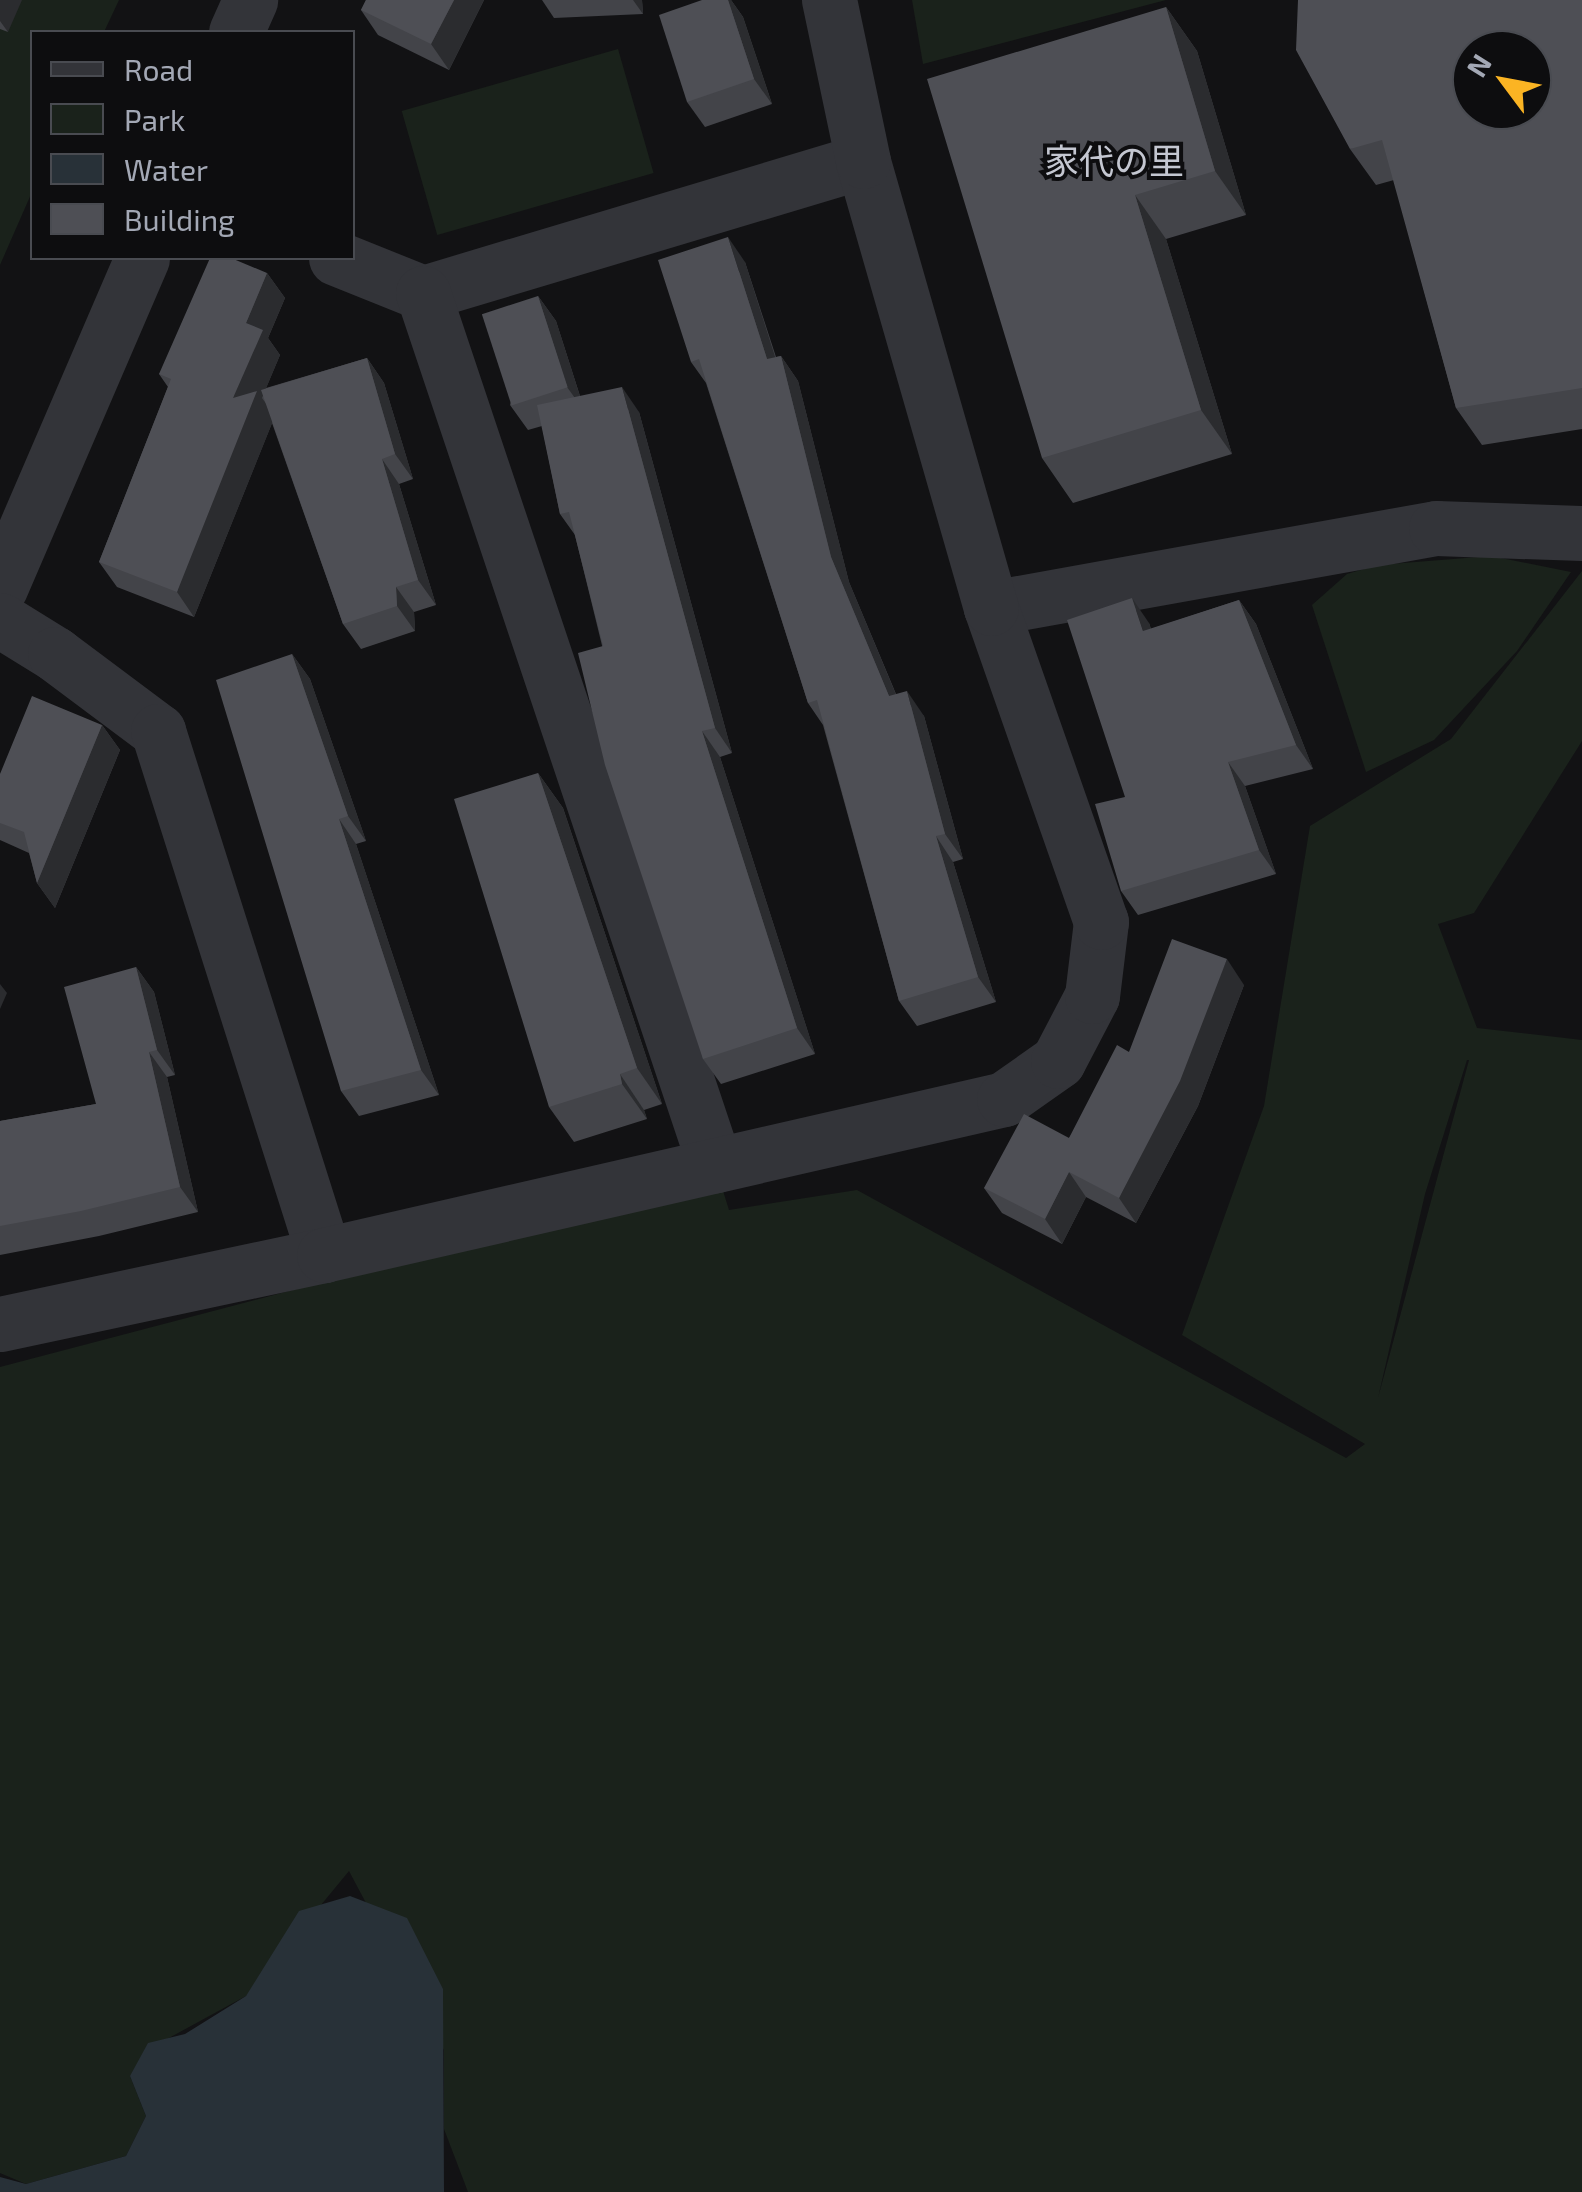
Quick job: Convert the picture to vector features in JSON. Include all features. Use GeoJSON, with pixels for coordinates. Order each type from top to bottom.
{"type":"FeatureCollection","features":[{"type":"Feature","properties":{"kind":"street"},"geometry":{"type":"LineString","coordinates":[[237,30],[250,0]]}},
{"type":"Feature","properties":{"kind":"street"},"geometry":{"type":"LineString","coordinates":[[0,1324],[324,1255],[1004,1098],[1058,1061],[1092,996],[1100,922],[990,608],[863,161],[829,0]]}},
{"type":"Feature","properties":{"kind":"street"},"geometry":{"type":"LineString","coordinates":[[341,260],[423,293],[863,161]]}},
{"type":"Feature","properties":{"kind":"street"},"geometry":{"type":"LineString","coordinates":[[0,588],[141,260]]}},
{"type":"Feature","properties":{"kind":"street"},"geometry":{"type":"LineString","coordinates":[[423,293],[715,1166]]}},
{"type":"Feature","properties":{"kind":"street"},"geometry":{"type":"LineString","coordinates":[[990,608],[1436,528],[1582,533]]}},
{"type":"Feature","properties":{"kind":"street"},"geometry":{"type":"LineString","coordinates":[[0,620],[55,654],[158,731],[324,1255]]}},
{"type":"Feature","properties":{"kind":"green space"},"geometry":{"type":"Polygon","coordinates":[[[0,0],[119,0],[105,30],[30,30],[30,197],[0,265],[0,0]]]}},
{"type":"Feature","properties":{"kind":"green space"},"geometry":{"type":"Polygon","coordinates":[[[912,0],[1166,0],[923,64],[912,0]]]}},
{"type":"Feature","properties":{"kind":"green space"},"geometry":{"type":"Polygon","coordinates":[[[618,49],[654,173],[437,235],[402,111],[618,49]]]}},
{"type":"Feature","properties":{"kind":"green space"},"geometry":{"type":"Polygon","coordinates":[[[1491,556],[1571,572],[1517,651],[1434,740],[1366,772],[1312,605],[1347,574],[1378,565],[1491,556]]]}},
{"type":"Feature","properties":{"kind":"green space"},"geometry":{"type":"Polygon","coordinates":[[[1582,571],[1582,741],[1474,913],[1438,924],[1477,1028],[1582,1040],[1582,2192],[468,2192],[444,2129],[444,2050],[349,1871],[246,1996],[167,2039],[130,2076],[146,2116],[126,2156],[26,2184],[0,2173],[0,1367],[342,1277],[715,1165],[729,1210],[857,1190],[1346,1458],[1365,1444],[1182,1335],[1264,1106],[1310,826],[1451,739],[1582,571]],[[1469,1060],[1425,1194],[1378,1398],[1469,1060]]]}},
{"type":"Feature","properties":{"kind":"water"},"geometry":{"type":"Polygon","coordinates":[[[350,1896],[407,1918],[443,1989],[444,2192],[0,2192],[0,2177],[26,2184],[126,2156],[146,2116],[130,2076],[148,2043],[185,2034],[246,1996],[299,1911],[350,1896]]]}},
{"type":"Feature","properties":{"kind":"building"},"geometry":{"type":"Polygon","coordinates":[[[366,0],[454,0],[431,44],[361,10],[366,0]]]}},
{"type":"Feature","properties":{"kind":"building"},"geometry":{"type":"Polygon","coordinates":[[[702,0],[728,0],[754,79],[687,102],[659,15],[702,0]]]}},
{"type":"Feature","properties":{"kind":"building"},"geometry":{"type":"Polygon","coordinates":[[[1298,0],[1582,0],[1582,388],[1456,408],[1382,140],[1350,149],[1296,50],[1298,0]]]}},
{"type":"Feature","properties":{"kind":"building"},"geometry":{"type":"Polygon","coordinates":[[[1166,7],[1215,171],[1135,195],[1201,410],[1042,458],[927,79],[1166,7]]]}},
{"type":"Feature","properties":{"kind":"building"},"geometry":{"type":"Polygon","coordinates":[[[728,237],[767,359],[781,356],[831,557],[889,696],[907,691],[945,834],[936,836],[978,977],[899,1001],[817,700],[808,703],[699,359],[691,362],[658,260],[728,237]]]}},
{"type":"Feature","properties":{"kind":"building"},"geometry":{"type":"Polygon","coordinates":[[[209,260],[236,260],[267,273],[246,323],[263,330],[233,398],[257,391],[177,592],[99,562],[171,379],[159,374],[209,260]]]}},
{"type":"Feature","properties":{"kind":"building"},"geometry":{"type":"Polygon","coordinates":[[[538,296],[568,387],[512,406],[482,314],[538,296]]]}},
{"type":"Feature","properties":{"kind":"building"},"geometry":{"type":"Polygon","coordinates":[[[367,358],[395,454],[382,459],[418,580],[396,587],[397,606],[343,624],[261,390],[367,358]]]}},
{"type":"Feature","properties":{"kind":"building"},"geometry":{"type":"Polygon","coordinates":[[[622,387],[715,728],[702,731],[797,1028],[703,1059],[605,765],[578,653],[603,646],[569,512],[560,514],[537,405],[622,387]]]}},
{"type":"Feature","properties":{"kind":"building"},"geometry":{"type":"Polygon","coordinates":[[[1132,598],[1143,631],[1239,600],[1296,745],[1228,762],[1259,850],[1121,891],[1095,804],[1125,797],[1067,620],[1132,598]]]}},
{"type":"Feature","properties":{"kind":"building"},"geometry":{"type":"Polygon","coordinates":[[[292,654],[348,816],[339,819],[421,1070],[341,1091],[216,680],[292,654]]]}},
{"type":"Feature","properties":{"kind":"building"},"geometry":{"type":"Polygon","coordinates":[[[32,696],[102,725],[37,883],[24,832],[0,823],[0,774],[32,696]]]}},
{"type":"Feature","properties":{"kind":"building"},"geometry":{"type":"Polygon","coordinates":[[[538,773],[637,1068],[620,1074],[622,1084],[549,1107],[454,799],[538,773]]]}},
{"type":"Feature","properties":{"kind":"building"},"geometry":{"type":"Polygon","coordinates":[[[1172,939],[1227,959],[1180,1081],[1119,1198],[1069,1172],[1045,1219],[984,1188],[1024,1114],[1069,1138],[1117,1045],[1129,1052],[1172,939]]]}},
{"type":"Feature","properties":{"kind":"building"},"geometry":{"type":"Polygon","coordinates":[[[136,967],[157,1050],[149,1052],[180,1187],[0,1226],[0,1121],[96,1104],[64,987],[136,967]]]}},
{"type":"Feature","properties":{"kind":"district","name":"家代の里"},"geometry":{"type":"Point","coordinates":[1114,160]}}]}
